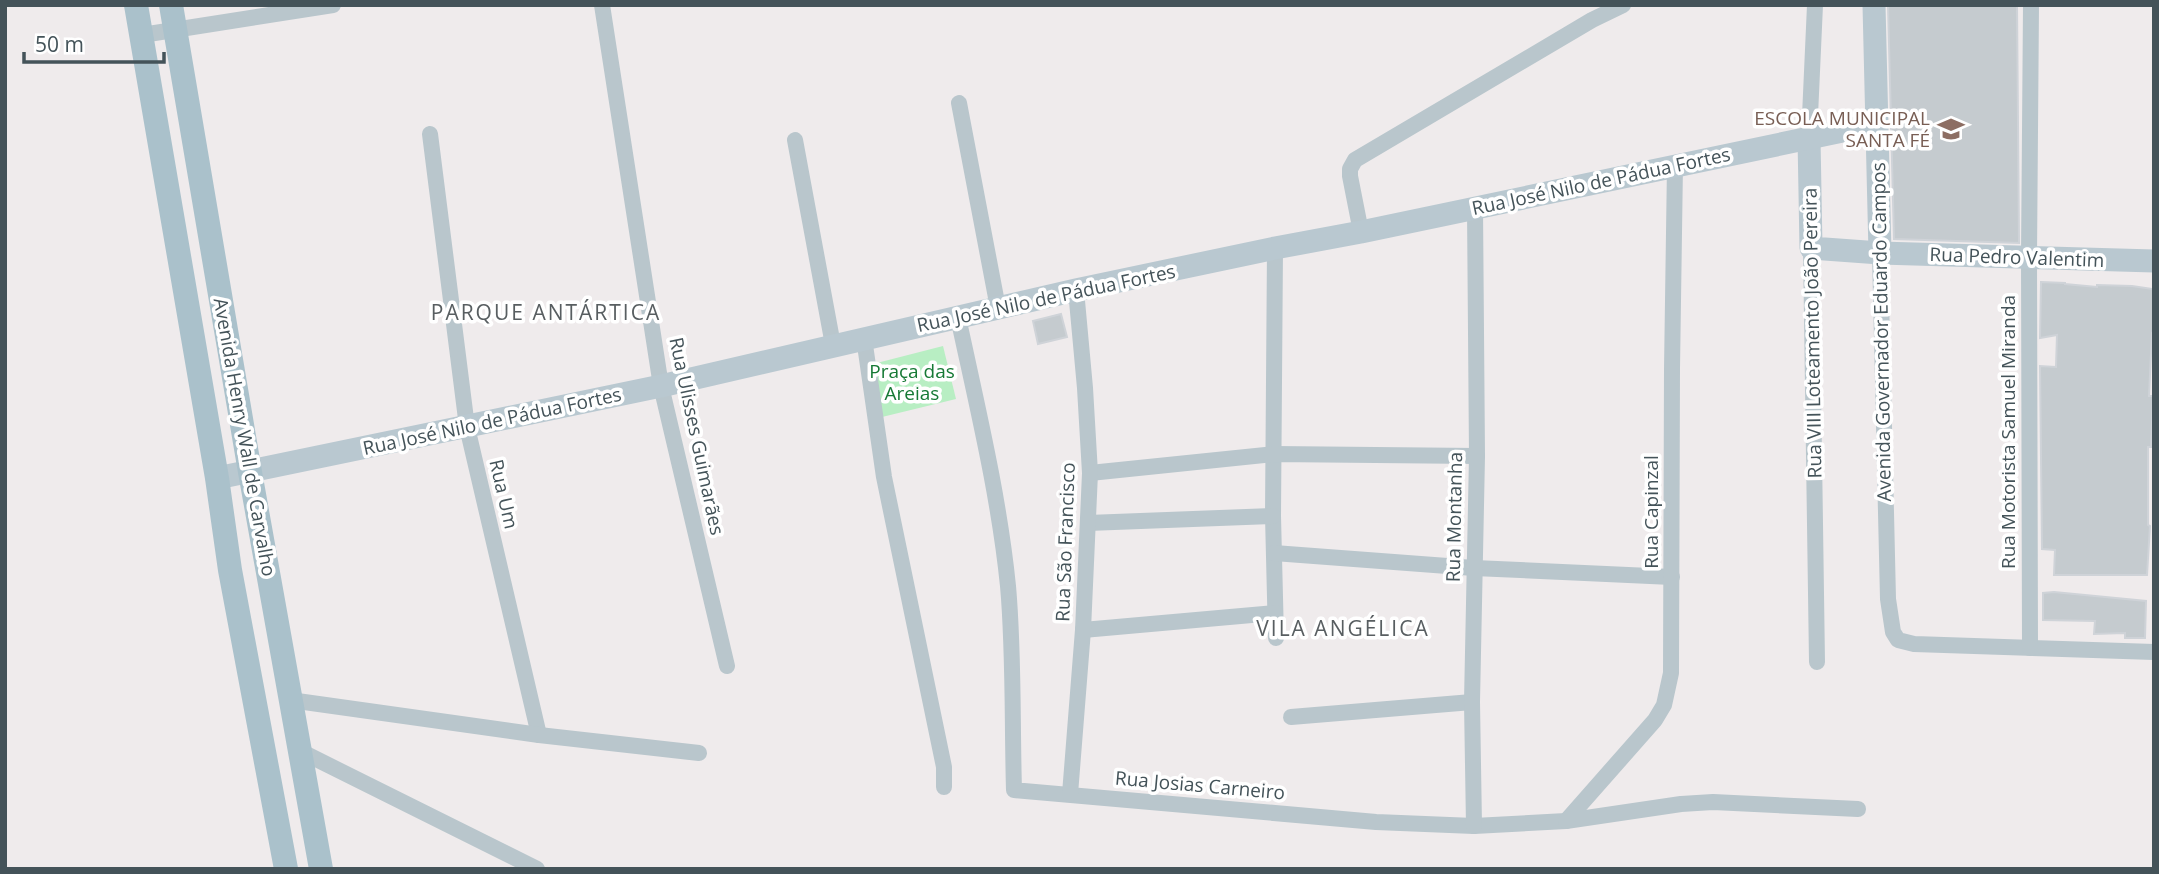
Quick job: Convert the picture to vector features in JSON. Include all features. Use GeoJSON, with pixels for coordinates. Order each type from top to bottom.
{"type":"FeatureCollection","features":[{"type":"Feature","properties":{"kind":"main road","name":"Avenida Henry Wall de Carvalho"},"geometry":{"type":"LineString","coordinates":[[136,5],[217,478],[230,570],[286,869]]}},
{"type":"Feature","properties":{"kind":"main road","name":"Avenida Henry Wall de Carvalho"},"geometry":{"type":"LineString","coordinates":[[173,17],[321,869]]}},
{"type":"Feature","properties":{"kind":"street"},"geometry":{"type":"LineString","coordinates":[[142,35],[173,17],[333,5]]}},
{"type":"Feature","properties":{"kind":"street","name":"Rua Ulisses Guimarães"},"geometry":{"type":"LineString","coordinates":[[602,5],[661,386],[727,666]]}},
{"type":"Feature","properties":{"kind":"street"},"geometry":{"type":"LineString","coordinates":[[1361,232],[1350,176],[1355,160],[1592,20],[1623,5]]}},
{"type":"Feature","properties":{"kind":"street","name":"Rua VIII Loteamento João Pereira"},"geometry":{"type":"LineString","coordinates":[[1815,5],[1809,138],[1817,662]]}},
{"type":"Feature","properties":{"kind":"street","name":"Avenida Governador Eduardo Campos"},"geometry":{"type":"LineString","coordinates":[[1874,5],[1888,598],[1893,632],[1898,640],[1914,644],[2030,648]]}},
{"type":"Feature","properties":{"kind":"street","name":"Rua Motorista Samuel Miranda"},"geometry":{"type":"LineString","coordinates":[[2030,648],[2031,5]]}},
{"type":"Feature","properties":{"kind":"street"},"geometry":{"type":"LineString","coordinates":[[959,103],[998,309]]}},
{"type":"Feature","properties":{"kind":"street","name":"Rua José Nilo de Pádua Fortes"},"geometry":{"type":"LineString","coordinates":[[217,478],[661,386],[1076,290],[1876,124]]}},
{"type":"Feature","properties":{"kind":"street","name":"Rua Um"},"geometry":{"type":"LineString","coordinates":[[430,134],[467,427],[539,735]]}},
{"type":"Feature","properties":{"kind":"street"},"geometry":{"type":"LineString","coordinates":[[795,140],[833,345]]}},
{"type":"Feature","properties":{"kind":"street","name":"Rua Capinzal"},"geometry":{"type":"LineString","coordinates":[[1566,821],[1655,720],[1664,705],[1671,673],[1675,165]]}},
{"type":"Feature","properties":{"kind":"street","name":"Rua Montanha"},"geometry":{"type":"LineString","coordinates":[[1474,826],[1472,702],[1477,456],[1475,208]]}},
{"type":"Feature","properties":{"kind":"street"},"geometry":{"type":"LineString","coordinates":[[1275,248],[1273,516],[1276,638]]}},
{"type":"Feature","properties":{"kind":"street","name":"Rua Pedro Valentim"},"geometry":{"type":"LineString","coordinates":[[1811,248],[1880,254],[2154,261]]}},
{"type":"Feature","properties":{"kind":"street","name":"Rua São Francisco"},"geometry":{"type":"LineString","coordinates":[[1070,794],[1083,630],[1090,473],[1086,388],[1076,290]]}},
{"type":"Feature","properties":{"kind":"street","name":"Rua Josias Carneiro"},"geometry":{"type":"LineString","coordinates":[[958,317],[985,446],[1007,584],[1014,790],[1376,822],[1474,826],[1566,821],[1681,804],[1713,802],[1858,809]]}},
{"type":"Feature","properties":{"kind":"street"},"geometry":{"type":"LineString","coordinates":[[864,338],[884,477],[944,767],[944,787]]}},
{"type":"Feature","properties":{"kind":"street"},"geometry":{"type":"LineString","coordinates":[[1090,473],[1274,454],[1477,456]]}},
{"type":"Feature","properties":{"kind":"street"},"geometry":{"type":"LineString","coordinates":[[1088,523],[1273,516]]}},
{"type":"Feature","properties":{"kind":"street"},"geometry":{"type":"LineString","coordinates":[[1274,553],[1474,568],[1672,577]]}},
{"type":"Feature","properties":{"kind":"street"},"geometry":{"type":"LineString","coordinates":[[1083,630],[1275,612]]}},
{"type":"Feature","properties":{"kind":"street"},"geometry":{"type":"LineString","coordinates":[[2030,648],[2154,652]]}},
{"type":"Feature","properties":{"kind":"street"},"geometry":{"type":"LineString","coordinates":[[290,700],[539,735],[699,753]]}},
{"type":"Feature","properties":{"kind":"street"},"geometry":{"type":"LineString","coordinates":[[1290,717],[1472,702]]}},
{"type":"Feature","properties":{"kind":"street"},"geometry":{"type":"LineString","coordinates":[[300,751],[537,869]]}},
{"type":"Feature","properties":{"kind":"green space","name":"Praça das Areias"},"geometry":{"type":"Polygon","coordinates":[[[943,346],[956,399],[882,417],[869,365],[943,346]]]}},
{"type":"Feature","properties":{"kind":"building","name":"ESCOLA MUNICIPAL SANTA FÉ"},"geometry":{"type":"Polygon","coordinates":[[[1888,5],[2017,5],[2019,243],[1894,239],[1888,5]]]}},
{"type":"Feature","properties":{"kind":"building"},"geometry":{"type":"Polygon","coordinates":[[[2041,282],[2153,289],[2154,331],[2149,396],[2153,396],[2151,447],[2148,447],[2150,526],[2147,575],[2054,575],[2055,550],[2042,549],[2040,366],[2056,367],[2057,335],[2040,338],[2041,282]]]}},
{"type":"Feature","properties":{"kind":"building"},"geometry":{"type":"Polygon","coordinates":[[[1061,314],[1067,337],[1038,344],[1033,321],[1061,314]]]}},
{"type":"Feature","properties":{"kind":"building"},"geometry":{"type":"Polygon","coordinates":[[[2043,593],[2146,601],[2145,638],[2125,638],[2125,633],[2094,634],[2095,621],[2043,620],[2043,593]]]}},
{"type":"Feature","properties":{"kind":"place","name":"ESCOLA MUNICIPAL SANTA FÉ"},"geometry":{"type":"Point","coordinates":[1951,129]}},
{"type":"Feature","properties":{"kind":"district","name":"PARQUE ANTÁRTICA"},"geometry":{"type":"Point","coordinates":[546,313]}},
{"type":"Feature","properties":{"kind":"district","name":"VILA ANGÉLICA"},"geometry":{"type":"Point","coordinates":[1343,629]}}]}
